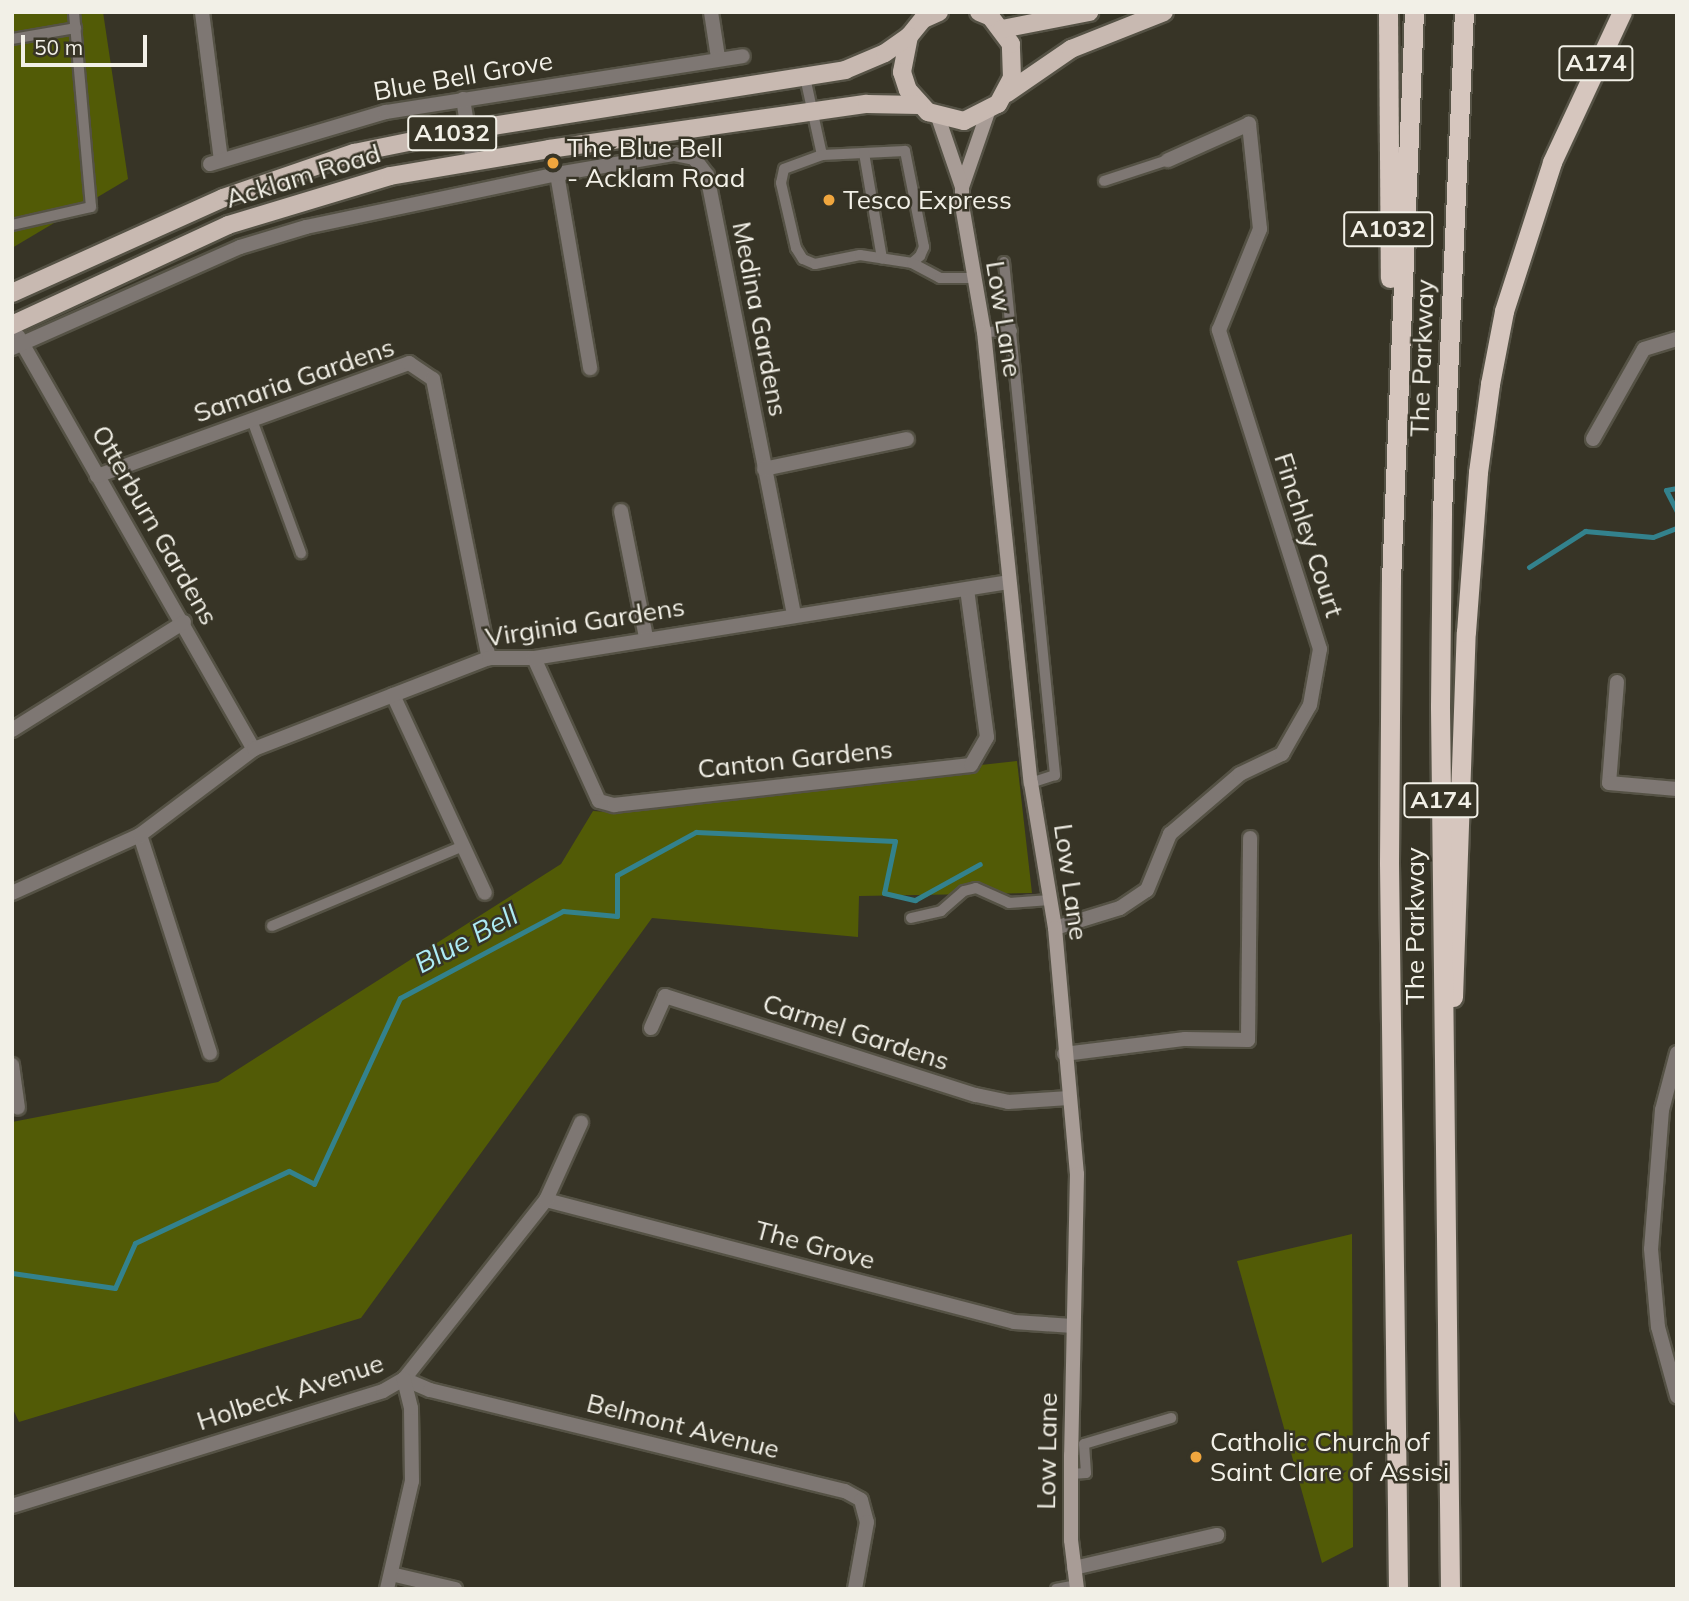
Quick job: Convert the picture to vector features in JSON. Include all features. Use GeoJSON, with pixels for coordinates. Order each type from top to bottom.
{"type":"FeatureCollection","features":[{"type":"Feature","properties":{"kind":"highway","name":"A1032"},"geometry":{"type":"LineString","coordinates":[[1388,12],[1388,216],[1395,447]]}},
{"type":"Feature","properties":{"kind":"highway","name":"The Parkway"},"geometry":{"type":"LineString","coordinates":[[1398,1589],[1389,863],[1395,447],[1414,12]]}},
{"type":"Feature","properties":{"kind":"highway","name":"The Parkway"},"geometry":{"type":"LineString","coordinates":[[1450,1589],[1442,1135],[1442,513],[1464,12]]}},
{"type":"Feature","properties":{"kind":"highway","name":"A174"},"geometry":{"type":"LineString","coordinates":[[1442,1135],[1456,956],[1466,632],[1478,472],[1490,384],[1504,311],[1547,175],[1571,114],[1622,12]]}},
{"type":"Feature","properties":{"kind":"main road"},"geometry":{"type":"LineString","coordinates":[[1006,94],[1014,61],[990,18],[1089,12]]}},
{"type":"Feature","properties":{"kind":"main road"},"geometry":{"type":"LineString","coordinates":[[919,105],[938,117],[964,121],[988,112],[1006,94],[1071,49],[1164,12]]}},
{"type":"Feature","properties":{"kind":"main road","name":"A1032"},"geometry":{"type":"LineString","coordinates":[[919,105],[902,72],[909,36],[929,15]]}},
{"type":"Feature","properties":{"kind":"main road","name":"Acklam Road"},"geometry":{"type":"LineString","coordinates":[[12,293],[223,198],[299,169],[393,144],[467,130],[845,71],[885,53],[909,36]]}},
{"type":"Feature","properties":{"kind":"main road","name":"Acklam Road"},"geometry":{"type":"LineString","coordinates":[[12,325],[228,225],[345,187],[473,161],[867,104],[919,105]]}},
{"type":"Feature","properties":{"kind":"main road","name":"Low Lane"},"geometry":{"type":"LineString","coordinates":[[962,187],[988,112]]}},
{"type":"Feature","properties":{"kind":"main road","name":"Low Lane"},"geometry":{"type":"LineString","coordinates":[[938,117],[962,187],[972,278],[984,332],[1031,783],[1055,928],[1064,1054],[1077,1174],[1071,1474],[1077,1587]]}},
{"type":"Feature","properties":{"kind":"street","name":"Blue Bell Grove"},"geometry":{"type":"LineString","coordinates":[[202,12],[215,162],[386,112],[743,55]]}},
{"type":"Feature","properties":{"kind":"street"},"geometry":{"type":"LineString","coordinates":[[711,12],[718,57]]}},
{"type":"Feature","properties":{"kind":"street"},"geometry":{"type":"LineString","coordinates":[[463,99],[473,161]]}},
{"type":"Feature","properties":{"kind":"street","name":"Finchley Court"},"geometry":{"type":"LineString","coordinates":[[1055,928],[1111,912],[1147,890],[1170,834],[1240,774],[1282,754],[1310,705],[1320,649],[1219,330],[1259,229],[1249,124],[1168,160]]}},
{"type":"Feature","properties":{"kind":"street","name":"Medina Gardens"},"geometry":{"type":"LineString","coordinates":[[18,345],[267,239],[424,200],[557,174],[674,154],[694,158],[707,175],[794,616]]}},
{"type":"Feature","properties":{"kind":"street"},"geometry":{"type":"LineString","coordinates":[[557,174],[590,368]]}},
{"type":"Feature","properties":{"kind":"street","name":"Otterburn Gardens"},"geometry":{"type":"LineString","coordinates":[[12,325],[18,345],[184,622],[254,749]]}},
{"type":"Feature","properties":{"kind":"street"},"geometry":{"type":"LineString","coordinates":[[1593,439],[1644,349],[1677,339]]}},
{"type":"Feature","properties":{"kind":"street","name":"Samaria Gardens"},"geometry":{"type":"LineString","coordinates":[[97,476],[409,363],[433,379],[489,658]]}},
{"type":"Feature","properties":{"kind":"street"},"geometry":{"type":"LineString","coordinates":[[764,469],[907,439]]}},
{"type":"Feature","properties":{"kind":"street"},"geometry":{"type":"LineString","coordinates":[[621,511],[646,637]]}},
{"type":"Feature","properties":{"kind":"street","name":"Virginia Gardens"},"geometry":{"type":"LineString","coordinates":[[12,892],[140,835],[254,749],[489,658],[534,658],[646,637],[1009,582]]}},
{"type":"Feature","properties":{"kind":"street","name":"Canton Gardens"},"geometry":{"type":"LineString","coordinates":[[534,658],[599,801],[614,805],[971,765],[987,737],[967,589]]}},
{"type":"Feature","properties":{"kind":"street"},"geometry":{"type":"LineString","coordinates":[[12,730],[184,622]]}},
{"type":"Feature","properties":{"kind":"street"},"geometry":{"type":"LineString","coordinates":[[1617,682],[1609,783],[1677,789]]}},
{"type":"Feature","properties":{"kind":"street"},"geometry":{"type":"LineString","coordinates":[[393,695],[485,893]]}},
{"type":"Feature","properties":{"kind":"street"},"geometry":{"type":"LineString","coordinates":[[140,835],[210,1054]]}},
{"type":"Feature","properties":{"kind":"street"},"geometry":{"type":"LineString","coordinates":[[1064,1054],[1185,1039],[1248,1040],[1250,838]]}},
{"type":"Feature","properties":{"kind":"street","name":"Carmel Gardens"},"geometry":{"type":"LineString","coordinates":[[652,1028],[665,996],[976,1096],[1008,1102],[1069,1098]]}},
{"type":"Feature","properties":{"kind":"street"},"geometry":{"type":"LineString","coordinates":[[1677,1053],[1662,1110],[1651,1249],[1658,1327],[1677,1396]]}},
{"type":"Feature","properties":{"kind":"street"},"geometry":{"type":"LineString","coordinates":[[12,1065],[18,1108]]}},
{"type":"Feature","properties":{"kind":"street","name":"Holbeck Avenue"},"geometry":{"type":"LineString","coordinates":[[12,1506],[383,1391],[404,1379],[546,1200],[581,1123]]}},
{"type":"Feature","properties":{"kind":"street","name":"The Grove"},"geometry":{"type":"LineString","coordinates":[[546,1200],[1014,1322],[1073,1326]]}},
{"type":"Feature","properties":{"kind":"street"},"geometry":{"type":"LineString","coordinates":[[387,1589],[412,1481],[411,1408],[404,1379]]}},
{"type":"Feature","properties":{"kind":"street","name":"Belmont Avenue"},"geometry":{"type":"LineString","coordinates":[[404,1379],[430,1390],[845,1491],[861,1500],[867,1522],[855,1589]]}},
{"type":"Feature","properties":{"kind":"street"},"geometry":{"type":"LineString","coordinates":[[1074,1568],[1217,1535]]}},
{"type":"Feature","properties":{"kind":"street"},"geometry":{"type":"LineString","coordinates":[[391,1574],[455,1589]]}},
{"type":"Feature","properties":{"kind":"lane"},"geometry":{"type":"LineString","coordinates":[[12,225],[91,207],[74,12]]}},
{"type":"Feature","properties":{"kind":"lane"},"geometry":{"type":"LineString","coordinates":[[12,39],[76,28]]}},
{"type":"Feature","properties":{"kind":"lane"},"geometry":{"type":"LineString","coordinates":[[806,77],[821,155]]}},
{"type":"Feature","properties":{"kind":"lane"},"geometry":{"type":"LineString","coordinates":[[912,263],[924,247],[908,157],[895,148],[821,155],[784,169],[782,183],[796,248],[803,259],[815,264],[860,255],[882,258],[891,263],[912,263],[940,278],[972,278]]}},
{"type":"Feature","properties":{"kind":"lane"},"geometry":{"type":"LineString","coordinates":[[864,153],[882,258]]}},
{"type":"Feature","properties":{"kind":"lane"},"geometry":{"type":"LineString","coordinates":[[1104,181],[1168,160]]}},
{"type":"Feature","properties":{"kind":"lane"},"geometry":{"type":"LineString","coordinates":[[1004,261],[1055,775],[1031,783]]}},
{"type":"Feature","properties":{"kind":"lane"},"geometry":{"type":"LineString","coordinates":[[984,332],[1012,331]]}},
{"type":"Feature","properties":{"kind":"lane"},"geometry":{"type":"LineString","coordinates":[[252,420],[301,553]]}},
{"type":"Feature","properties":{"kind":"lane"},"geometry":{"type":"LineString","coordinates":[[272,926],[463,846]]}},
{"type":"Feature","properties":{"kind":"lane"},"geometry":{"type":"LineString","coordinates":[[911,918],[941,911],[964,891],[976,888],[1009,903],[1050,900]]}},
{"type":"Feature","properties":{"kind":"lane"},"geometry":{"type":"LineString","coordinates":[[1071,1474],[1086,1473],[1084,1444],[1171,1418]]}},
{"type":"Feature","properties":{"kind":"lane"},"geometry":{"type":"LineString","coordinates":[[1056,1589],[1077,1587]]}},
{"type":"Feature","properties":{"kind":"green space"},"geometry":{"type":"Polygon","coordinates":[[[12,12],[103,12],[128,179],[12,248],[12,12]]]}},
{"type":"Feature","properties":{"kind":"green space"},"geometry":{"type":"Polygon","coordinates":[[[1017,761],[1032,893],[859,896],[858,937],[652,918],[361,1318],[19,1422],[12,1407],[12,1122],[218,1082],[561,864],[593,811],[623,813],[691,797],[1017,761]]]}},
{"type":"Feature","properties":{"kind":"green space"},"geometry":{"type":"Polygon","coordinates":[[[1352,1234],[1353,1547],[1322,1563],[1237,1261],[1352,1234]]]}},
{"type":"Feature","properties":{"kind":"waterway"},"geometry":{"type":"LineString","coordinates":[[1677,488],[1666,490],[1677,512]]}},
{"type":"Feature","properties":{"kind":"waterway"},"geometry":{"type":"LineString","coordinates":[[1529,567],[1585,531],[1653,537],[1677,528]]}},
{"type":"Feature","properties":{"kind":"waterway","name":"Blue Bell"},"geometry":{"type":"LineString","coordinates":[[12,1273],[115,1288],[135,1243],[289,1171],[314,1184],[400,998],[563,911],[617,916],[617,875],[696,832],[895,841],[884,893],[915,900],[980,864]]}},
{"type":"Feature","properties":{"kind":"place","name":"The Blue Bell - Acklam Road"},"geometry":{"type":"Point","coordinates":[553,163]}},
{"type":"Feature","properties":{"kind":"place","name":"Tesco Express"},"geometry":{"type":"Point","coordinates":[829,200]}},
{"type":"Feature","properties":{"kind":"place","name":"Catholic Church of Saint Clare of Assisi"},"geometry":{"type":"Point","coordinates":[1196,1457]}}]}
